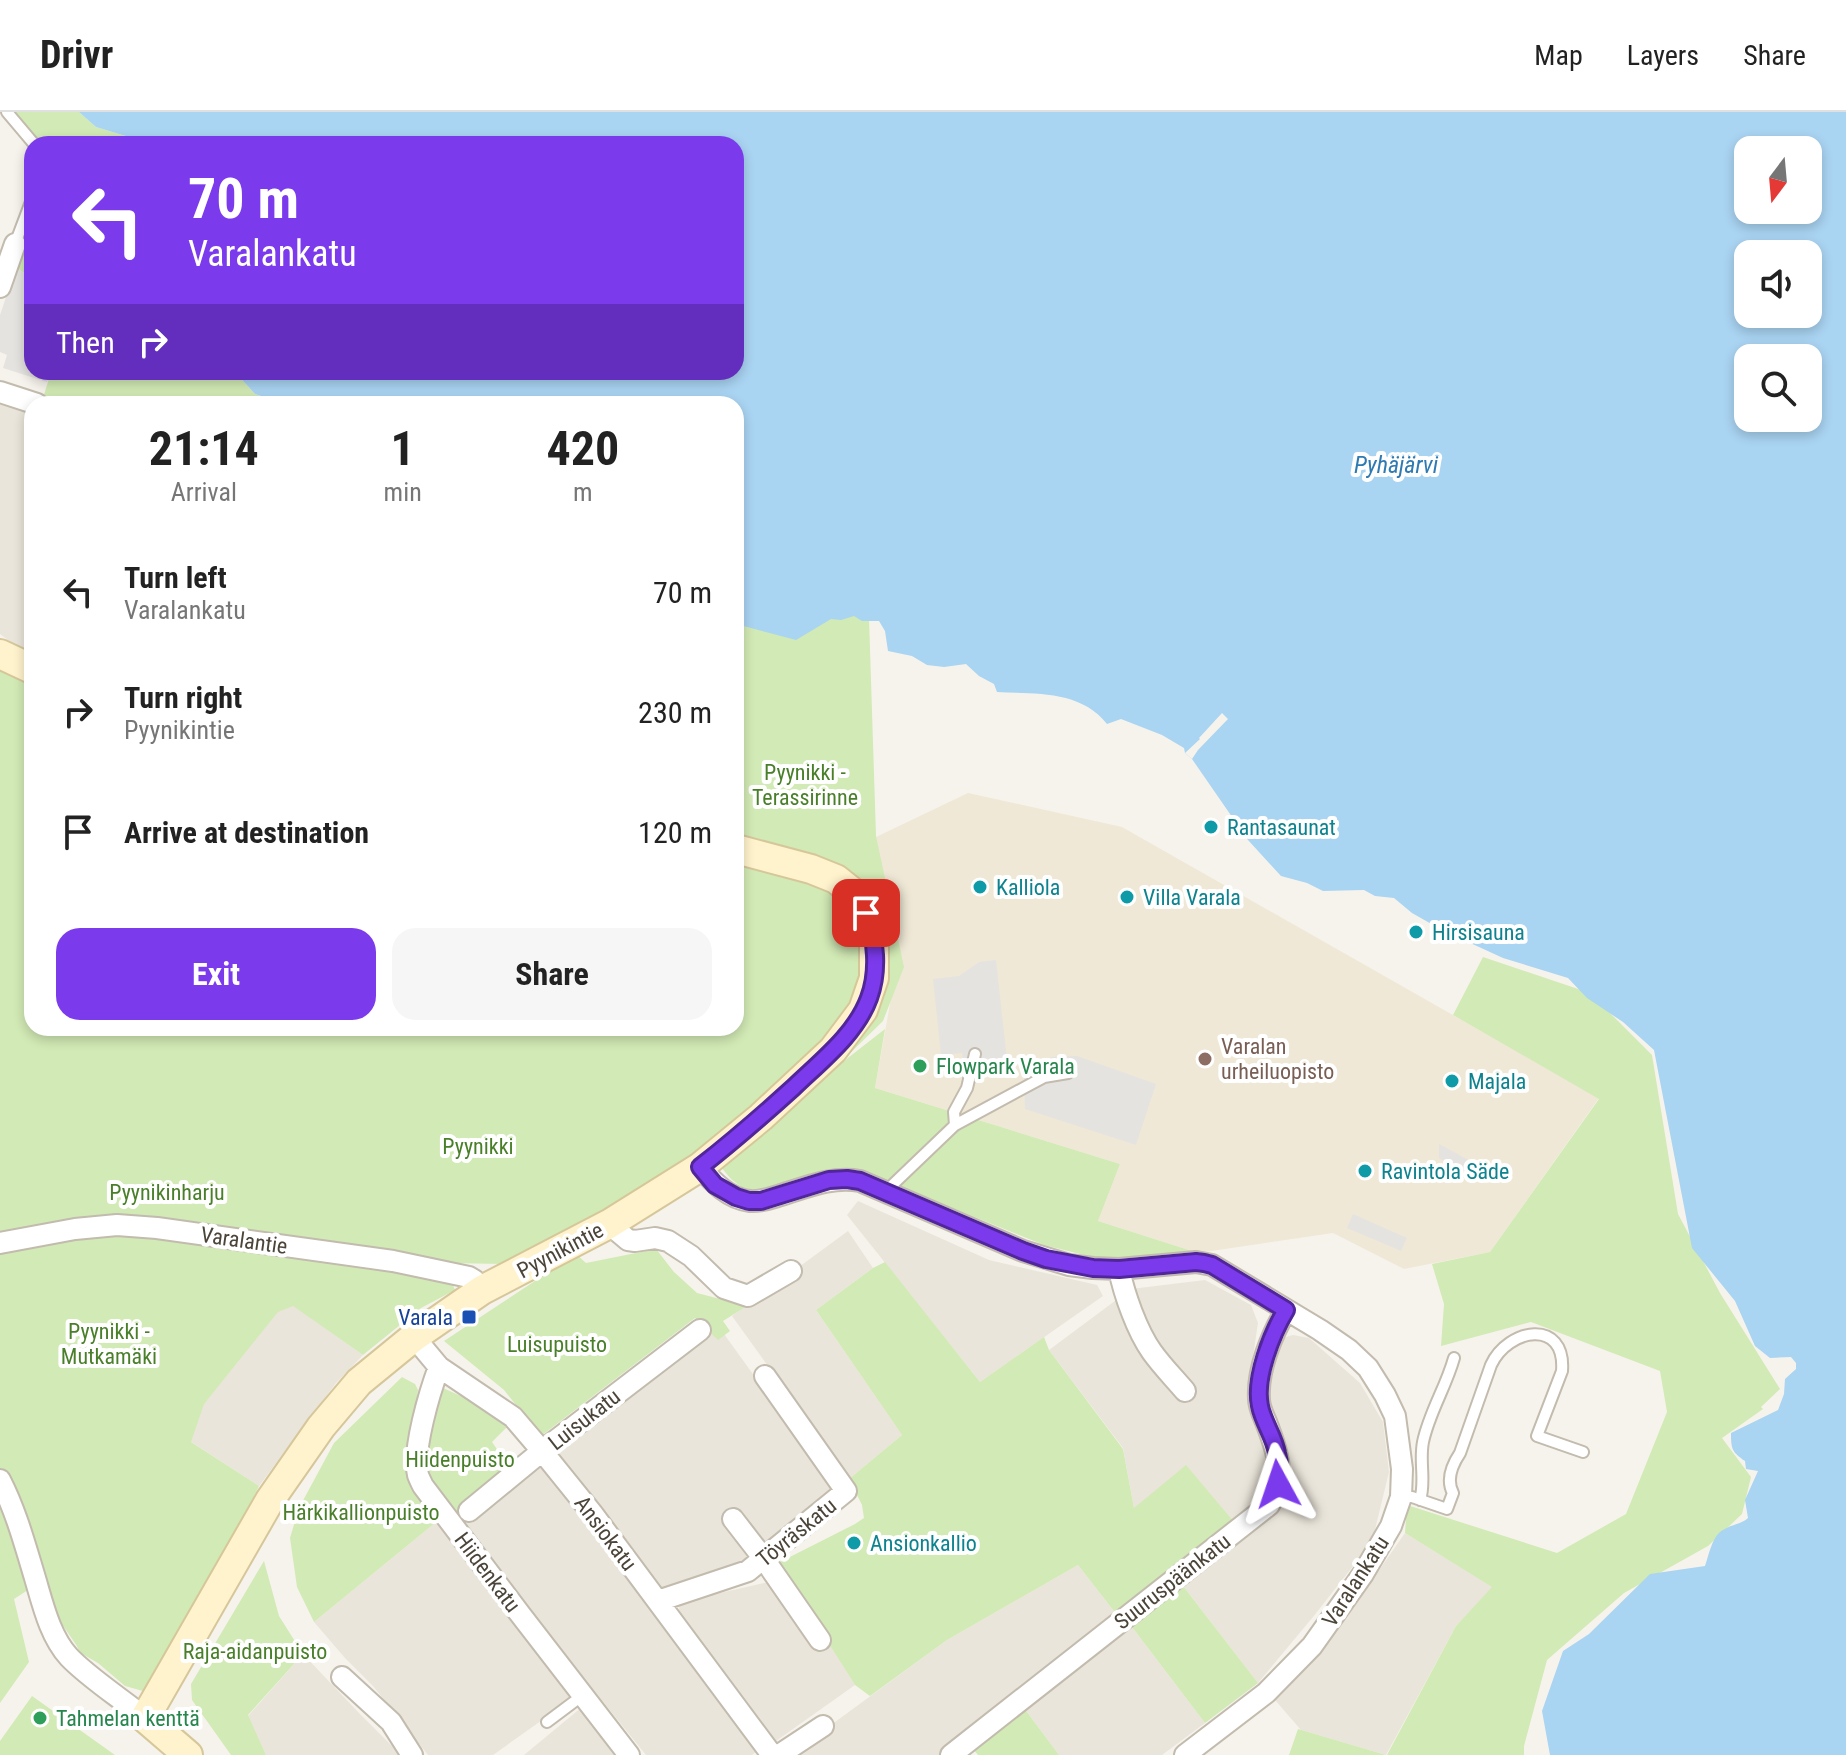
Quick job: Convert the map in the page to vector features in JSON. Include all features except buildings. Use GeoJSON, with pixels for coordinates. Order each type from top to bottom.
{"type":"FeatureCollection","features":[{"type":"Feature","properties":{"kind":"street"},"geometry":{"type":"LineString","coordinates":[[0,287],[15,244]]}},
{"type":"Feature","properties":{"kind":"street"},"geometry":{"type":"LineString","coordinates":[[0,392],[24,400]]}},
{"type":"Feature","properties":{"kind":"street"},"geometry":{"type":"LineString","coordinates":[[0,654],[24,665]]}},
{"type":"Feature","properties":{"kind":"street","name":"Pyynikintie"},"geometry":{"type":"LineString","coordinates":[[145,1718],[262,1513],[297,1460],[359,1382],[414,1337],[482,1290],[609,1224],[700,1167],[761,1117],[833,1050],[863,1010],[874,978],[874,942],[862,906],[836,879],[744,851]]}},
{"type":"Feature","properties":{"kind":"street","name":"Varalankatu"},"geometry":{"type":"LineString","coordinates":[[700,1167],[715,1185],[749,1201],[761,1201],[829,1180],[860,1181],[1046,1259],[1093,1268],[1119,1269],[1196,1262],[1212,1265],[1349,1350],[1368,1368],[1395,1416],[1402,1469],[1410,1498],[1378,1551],[1312,1646],[1266,1693],[1185,1755]]}},
{"type":"Feature","properties":{"kind":"street"},"geometry":{"type":"LineString","coordinates":[[609,1224],[628,1240],[662,1238],[668,1241],[691,1256],[724,1288],[748,1296],[791,1271]]}},
{"type":"Feature","properties":{"kind":"street","name":"Varalantie"},"geometry":{"type":"LineString","coordinates":[[0,1243],[75,1229],[117,1225],[157,1228],[393,1261],[469,1277],[482,1290]]}},
{"type":"Feature","properties":{"kind":"street"},"geometry":{"type":"LineString","coordinates":[[1119,1269],[1122,1284],[1151,1351],[1185,1391]]}},
{"type":"Feature","properties":{"kind":"street","name":"Suuruspäänkatu"},"geometry":{"type":"LineString","coordinates":[[951,1755],[1269,1505],[1275,1496],[1280,1468],[1277,1451],[1260,1408],[1260,1385],[1269,1344],[1286,1310]]}},
{"type":"Feature","properties":{"kind":"street","name":"Luisukatu"},"geometry":{"type":"LineString","coordinates":[[469,1511],[700,1330]]}},
{"type":"Feature","properties":{"kind":"street","name":"Ansiokatu"},"geometry":{"type":"LineString","coordinates":[[414,1337],[439,1367],[513,1417],[592,1513],[772,1755]]}},
{"type":"Feature","properties":{"kind":"street","name":"Hiidenkatu"},"geometry":{"type":"LineString","coordinates":[[439,1367],[430,1390],[418,1447],[418,1476],[629,1755]]}},
{"type":"Feature","properties":{"kind":"street","name":"Töyräskatu"},"geometry":{"type":"LineString","coordinates":[[658,1601],[748,1571],[846,1491],[765,1376]]}},
{"type":"Feature","properties":{"kind":"street"},"geometry":{"type":"LineString","coordinates":[[0,1480],[19,1523],[48,1620],[61,1646],[84,1670],[188,1755]]}},
{"type":"Feature","properties":{"kind":"street"},"geometry":{"type":"LineString","coordinates":[[733,1519],[820,1640]]}},
{"type":"Feature","properties":{"kind":"street"},"geometry":{"type":"LineString","coordinates":[[342,1677],[391,1722],[412,1755]]}},
{"type":"Feature","properties":{"kind":"street"},"geometry":{"type":"LineString","coordinates":[[779,1755],[823,1726]]}},
{"type":"Feature","properties":{"kind":"lane"},"geometry":{"type":"LineString","coordinates":[[7,112],[27,136]]}},
{"type":"Feature","properties":{"kind":"lane"},"geometry":{"type":"LineString","coordinates":[[15,244],[24,220]]}},
{"type":"Feature","properties":{"kind":"lane"},"geometry":{"type":"LineString","coordinates":[[955,1125],[954,1112],[967,1088],[975,1054]]}},
{"type":"Feature","properties":{"kind":"lane"},"geometry":{"type":"LineString","coordinates":[[885,1192],[955,1125],[1044,1077],[1068,1073]]}},
{"type":"Feature","properties":{"kind":"lane"},"geometry":{"type":"LineString","coordinates":[[1410,1498],[1447,1509],[1453,1493],[1448,1486],[1449,1480],[1496,1354],[1519,1336],[1530,1333],[1548,1337],[1560,1350],[1563,1360],[1562,1371],[1537,1436],[1583,1452]]}},
{"type":"Feature","properties":{"kind":"lane"},"geometry":{"type":"LineString","coordinates":[[1410,1498],[1424,1489],[1421,1464],[1423,1442],[1454,1358]]}},
{"type":"Feature","properties":{"kind":"lane"},"geometry":{"type":"LineString","coordinates":[[547,1722],[583,1695]]}},
{"type":"Feature","properties":{"kind":"shaded area"},"geometry":{"type":"Polygon","coordinates":[[[16,267],[24,273],[24,375],[3,368],[7,355],[0,352],[0,315],[16,267]]]}},
{"type":"Feature","properties":{"kind":"shaded area"},"geometry":{"type":"Polygon","coordinates":[[[0,399],[24,407],[24,652],[0,634],[0,399]]]}},
{"type":"Feature","properties":{"kind":"shaded area","name":"Varalan urheiluopisto"},"geometry":{"type":"Polygon","coordinates":[[[968,793],[1122,827],[1599,1098],[1490,1252],[1404,1269],[1333,1233],[1198,1253],[1098,1221],[1120,1164],[875,1088],[898,959],[876,837],[968,793]]]}},
{"type":"Feature","properties":{"kind":"shaded area"},"geometry":{"type":"Polygon","coordinates":[[[996,960],[1007,1060],[963,1064],[962,1053],[941,1055],[933,979],[959,976],[979,962],[996,960]]]}},
{"type":"Feature","properties":{"kind":"shaded area"},"geometry":{"type":"Polygon","coordinates":[[[1077,1056],[1156,1084],[1136,1145],[1025,1109],[1024,1068],[1052,1057],[1077,1056]]]}},
{"type":"Feature","properties":{"kind":"shaded area"},"geometry":{"type":"Polygon","coordinates":[[[1439,1144],[1476,1164],[1476,1181],[1439,1158],[1439,1144]]]}},
{"type":"Feature","properties":{"kind":"shaded area"},"geometry":{"type":"Polygon","coordinates":[[[858,1201],[989,1260],[1097,1285],[1103,1296],[980,1382],[847,1215],[858,1201]]]}},
{"type":"Feature","properties":{"kind":"shaded area"},"geometry":{"type":"Polygon","coordinates":[[[1353,1214],[1407,1238],[1401,1251],[1347,1228],[1353,1214]]]}},
{"type":"Feature","properties":{"kind":"shaded area"},"geometry":{"type":"Polygon","coordinates":[[[848,1231],[873,1268],[816,1310],[902,1435],[849,1479],[732,1316],[848,1231]]]}},
{"type":"Feature","properties":{"kind":"shaded area"},"geometry":{"type":"Polygon","coordinates":[[[1205,1280],[1251,1305],[1258,1323],[1248,1390],[1274,1475],[1258,1507],[1234,1522],[1134,1508],[1123,1448],[1049,1350],[1131,1289],[1205,1280]]]}},
{"type":"Feature","properties":{"kind":"shaded area"},"geometry":{"type":"Polygon","coordinates":[[[277,1294],[363,1355],[336,1383],[259,1486],[179,1434],[277,1294]]]}},
{"type":"Feature","properties":{"kind":"shaded area"},"geometry":{"type":"Polygon","coordinates":[[[719,1327],[835,1488],[755,1558],[659,1590],[555,1453],[719,1327]]]}},
{"type":"Feature","properties":{"kind":"shaded area"},"geometry":{"type":"Polygon","coordinates":[[[1293,1335],[1309,1338],[1360,1383],[1383,1422],[1389,1472],[1372,1542],[1258,1683],[1183,1586],[1283,1498],[1289,1485],[1287,1449],[1266,1397],[1279,1339],[1293,1335]]]}},
{"type":"Feature","properties":{"kind":"shaded area"},"geometry":{"type":"Polygon","coordinates":[[[539,1461],[760,1749],[752,1755],[646,1755],[460,1525],[539,1461]]]}},
{"type":"Feature","properties":{"kind":"shaded area"},"geometry":{"type":"Polygon","coordinates":[[[441,1518],[576,1696],[493,1755],[428,1755],[373,1686],[314,1622],[441,1518]]]}},
{"type":"Feature","properties":{"kind":"shaded area"},"geometry":{"type":"Polygon","coordinates":[[[1405,1533],[1493,1587],[1456,1626],[1386,1755],[1301,1730],[1275,1700],[1317,1653],[1405,1533]]]}},
{"type":"Feature","properties":{"kind":"shaded area"},"geometry":{"type":"Polygon","coordinates":[[[1078,1565],[1117,1615],[939,1755],[790,1755],[947,1640],[1078,1565]]]}},
{"type":"Feature","properties":{"kind":"shaded area"},"geometry":{"type":"Polygon","coordinates":[[[773,1581],[816,1622],[855,1685],[776,1741],[678,1616],[680,1602],[773,1581]]]}},
{"type":"Feature","properties":{"kind":"shaded area"},"geometry":{"type":"Polygon","coordinates":[[[1132,1627],[1205,1723],[1162,1755],[1059,1755],[1024,1708],[1132,1627]]]}},
{"type":"Feature","properties":{"kind":"shaded area"},"geometry":{"type":"Polygon","coordinates":[[[303,1654],[401,1755],[266,1755],[248,1716],[303,1654]]]}},
{"type":"Feature","properties":{"kind":"shaded area"},"geometry":{"type":"Polygon","coordinates":[[[582,1707],[617,1755],[524,1755],[582,1707]]]}},
{"type":"Feature","properties":{"kind":"green space"},"geometry":{"type":"Polygon","coordinates":[[[13,112],[79,112],[96,127],[126,136],[34,136],[13,112]]]}},
{"type":"Feature","properties":{"kind":"green space"},"geometry":{"type":"Polygon","coordinates":[[[24,248],[24,273],[16,267],[24,248]]]}},
{"type":"Feature","properties":{"kind":"green space"},"geometry":{"type":"Polygon","coordinates":[[[49,380],[242,380],[261,396],[44,396],[49,380]]]}},
{"type":"Feature","properties":{"kind":"green space","name":"Pyynikinharju"},"geometry":{"type":"Polygon","coordinates":[[[836,611],[869,618],[876,836],[904,967],[883,1021],[835,1068],[885,1029],[875,1088],[1120,1164],[1098,1221],[1195,1252],[1092,1257],[1044,1245],[875,1177],[763,1192],[744,1189],[720,1166],[662,1182],[506,1264],[444,1263],[455,1290],[421,1308],[363,1355],[293,1306],[278,1312],[204,1404],[191,1442],[259,1486],[217,1573],[158,1676],[143,1691],[125,1686],[98,1663],[79,1652],[57,1617],[45,1579],[14,1599],[29,1662],[0,1703],[0,667],[24,678],[24,1036],[744,1036],[745,625],[836,611]]]}},
{"type":"Feature","properties":{"kind":"green space"},"geometry":{"type":"Polygon","coordinates":[[[1483,957],[1590,993],[1652,1055],[1678,1214],[1720,1293],[1780,1389],[1761,1407],[1763,1409],[1722,1438],[1751,1477],[1742,1514],[1708,1546],[1624,1593],[1547,1660],[1524,1755],[1387,1755],[1456,1626],[1492,1587],[1405,1533],[1407,1505],[1557,1553],[1626,1514],[1667,1412],[1660,1371],[1531,1322],[1441,1346],[1444,1304],[1432,1264],[1490,1252],[1599,1099],[1453,1015],[1483,957]]]}},
{"type":"Feature","properties":{"kind":"green space","name":"Luisupuisto"},"geometry":{"type":"Polygon","coordinates":[[[656,1249],[674,1272],[697,1293],[747,1306],[723,1321],[730,1331],[718,1340],[695,1318],[541,1436],[504,1390],[444,1341],[576,1254],[586,1263],[656,1249]]]}},
{"type":"Feature","properties":{"kind":"green space"},"geometry":{"type":"Polygon","coordinates":[[[885,1262],[980,1382],[1044,1337],[1049,1350],[1123,1449],[1134,1508],[1186,1465],[1234,1522],[1117,1615],[1078,1565],[947,1640],[870,1696],[855,1685],[778,1563],[864,1518],[862,1505],[849,1479],[902,1435],[816,1310],[885,1262]]]}},
{"type":"Feature","properties":{"kind":"green space","name":"Härkikallionpuisto"},"geometry":{"type":"Polygon","coordinates":[[[402,1377],[415,1384],[418,1390],[407,1473],[412,1488],[441,1518],[314,1622],[297,1587],[290,1538],[299,1508],[334,1443],[402,1377]]]}},
{"type":"Feature","properties":{"kind":"green space","name":"Hiidenpuisto"},"geometry":{"type":"Polygon","coordinates":[[[443,1388],[485,1407],[508,1426],[492,1442],[510,1468],[461,1505],[470,1518],[460,1525],[425,1474],[424,1448],[435,1392],[443,1388]]]}},
{"type":"Feature","properties":{"kind":"green space","name":"Raja-aidanpuisto"},"geometry":{"type":"Polygon","coordinates":[[[264,1561],[279,1616],[303,1654],[248,1715],[266,1755],[231,1755],[192,1700],[191,1684],[264,1561]]]}},
{"type":"Feature","properties":{"kind":"green space"},"geometry":{"type":"Polygon","coordinates":[[[1183,1586],[1258,1683],[1205,1723],[1132,1627],[1183,1586]]]}},
{"type":"Feature","properties":{"kind":"green space","name":"Tahmelan kenttä"},"geometry":{"type":"Polygon","coordinates":[[[32,1696],[115,1755],[0,1755],[0,1741],[32,1696]]]}},
{"type":"Feature","properties":{"kind":"green space"},"geometry":{"type":"Polygon","coordinates":[[[1024,1708],[1059,1755],[978,1755],[973,1749],[1024,1708]]]}},
{"type":"Feature","properties":{"kind":"green space"},"geometry":{"type":"Polygon","coordinates":[[[1298,1729],[1386,1755],[1289,1755],[1298,1729]]]}},
{"type":"Feature","properties":{"kind":"water","name":"Pyhäjärvi"},"geometry":{"type":"Polygon","coordinates":[[[79,112],[1846,112],[1846,1755],[1550,1755],[1542,1711],[1563,1651],[1589,1634],[1650,1574],[1705,1566],[1719,1533],[1748,1518],[1745,1500],[1758,1471],[1746,1469],[1745,1461],[1733,1450],[1731,1433],[1778,1410],[1785,1379],[1796,1369],[1791,1357],[1770,1358],[1755,1346],[1735,1301],[1692,1248],[1654,1050],[1623,1022],[1587,998],[1568,978],[1503,958],[1442,930],[1412,913],[1394,898],[1375,896],[1364,890],[1323,891],[1281,876],[1248,840],[1184,748],[1162,735],[1121,719],[1107,724],[1096,713],[1071,699],[997,692],[994,684],[966,664],[944,667],[927,665],[912,656],[888,651],[885,631],[879,621],[862,621],[854,616],[831,619],[796,640],[744,626],[744,396],[261,396],[242,380],[744,380],[744,136],[126,136],[96,127],[79,112]]]}},
{"type":"Feature","properties":{"kind":"pier"},"geometry":{"type":"Polygon","coordinates":[[[1222,713],[1228,719],[1192,759],[1185,753],[1222,713]]]}},
{"type":"Feature","properties":{"kind":"place","name":"Rantasaunat"},"geometry":{"type":"Point","coordinates":[1211,827]}},
{"type":"Feature","properties":{"kind":"place","name":"Kalliola"},"geometry":{"type":"Point","coordinates":[980,887]}},
{"type":"Feature","properties":{"kind":"place","name":"Villa Varala"},"geometry":{"type":"Point","coordinates":[1127,897]}},
{"type":"Feature","properties":{"kind":"place","name":"Hirsisauna"},"geometry":{"type":"Point","coordinates":[1416,932]}},
{"type":"Feature","properties":{"kind":"place","name":"Varalan urheiluopisto"},"geometry":{"type":"Point","coordinates":[1205,1059]}},
{"type":"Feature","properties":{"kind":"place","name":"Flowpark Varala"},"geometry":{"type":"Point","coordinates":[920,1066]}},
{"type":"Feature","properties":{"kind":"place","name":"Majala"},"geometry":{"type":"Point","coordinates":[1452,1081]}},
{"type":"Feature","properties":{"kind":"place","name":"Ravintola Säde"},"geometry":{"type":"Point","coordinates":[1365,1171]}},
{"type":"Feature","properties":{"kind":"place","name":"Varala"},"geometry":{"type":"Point","coordinates":[469,1317]}},
{"type":"Feature","properties":{"kind":"place","name":"Ansionkallio"},"geometry":{"type":"Point","coordinates":[854,1543]}},
{"type":"Feature","properties":{"kind":"place","name":"Tahmelan kenttä"},"geometry":{"type":"Point","coordinates":[40,1718]}},
{"type":"Feature","properties":{"kind":"route"},"geometry":{"type":"LineString","coordinates":[[866,913],[874,942],[874,978],[868,999],[856,1021],[833,1050],[761,1117],[700,1167],[715,1185],[749,1201],[761,1201],[829,1180],[860,1181],[1023,1251],[1069,1265],[1119,1269],[1196,1262],[1212,1265],[1286,1310],[1269,1344],[1259,1398],[1277,1451],[1280,1468],[1278,1484]]}},
{"type":"Feature","properties":{"kind":"park label","name":"Pyynikki - Terassirinne"},"geometry":{"type":"Point","coordinates":[805,784]}},
{"type":"Feature","properties":{"kind":"park label","name":"Pyynikki"},"geometry":{"type":"Point","coordinates":[478,1146]}},
{"type":"Feature","properties":{"kind":"park label","name":"Pyynikki - Mutkamäki"},"geometry":{"type":"Point","coordinates":[109,1344]}}]}
